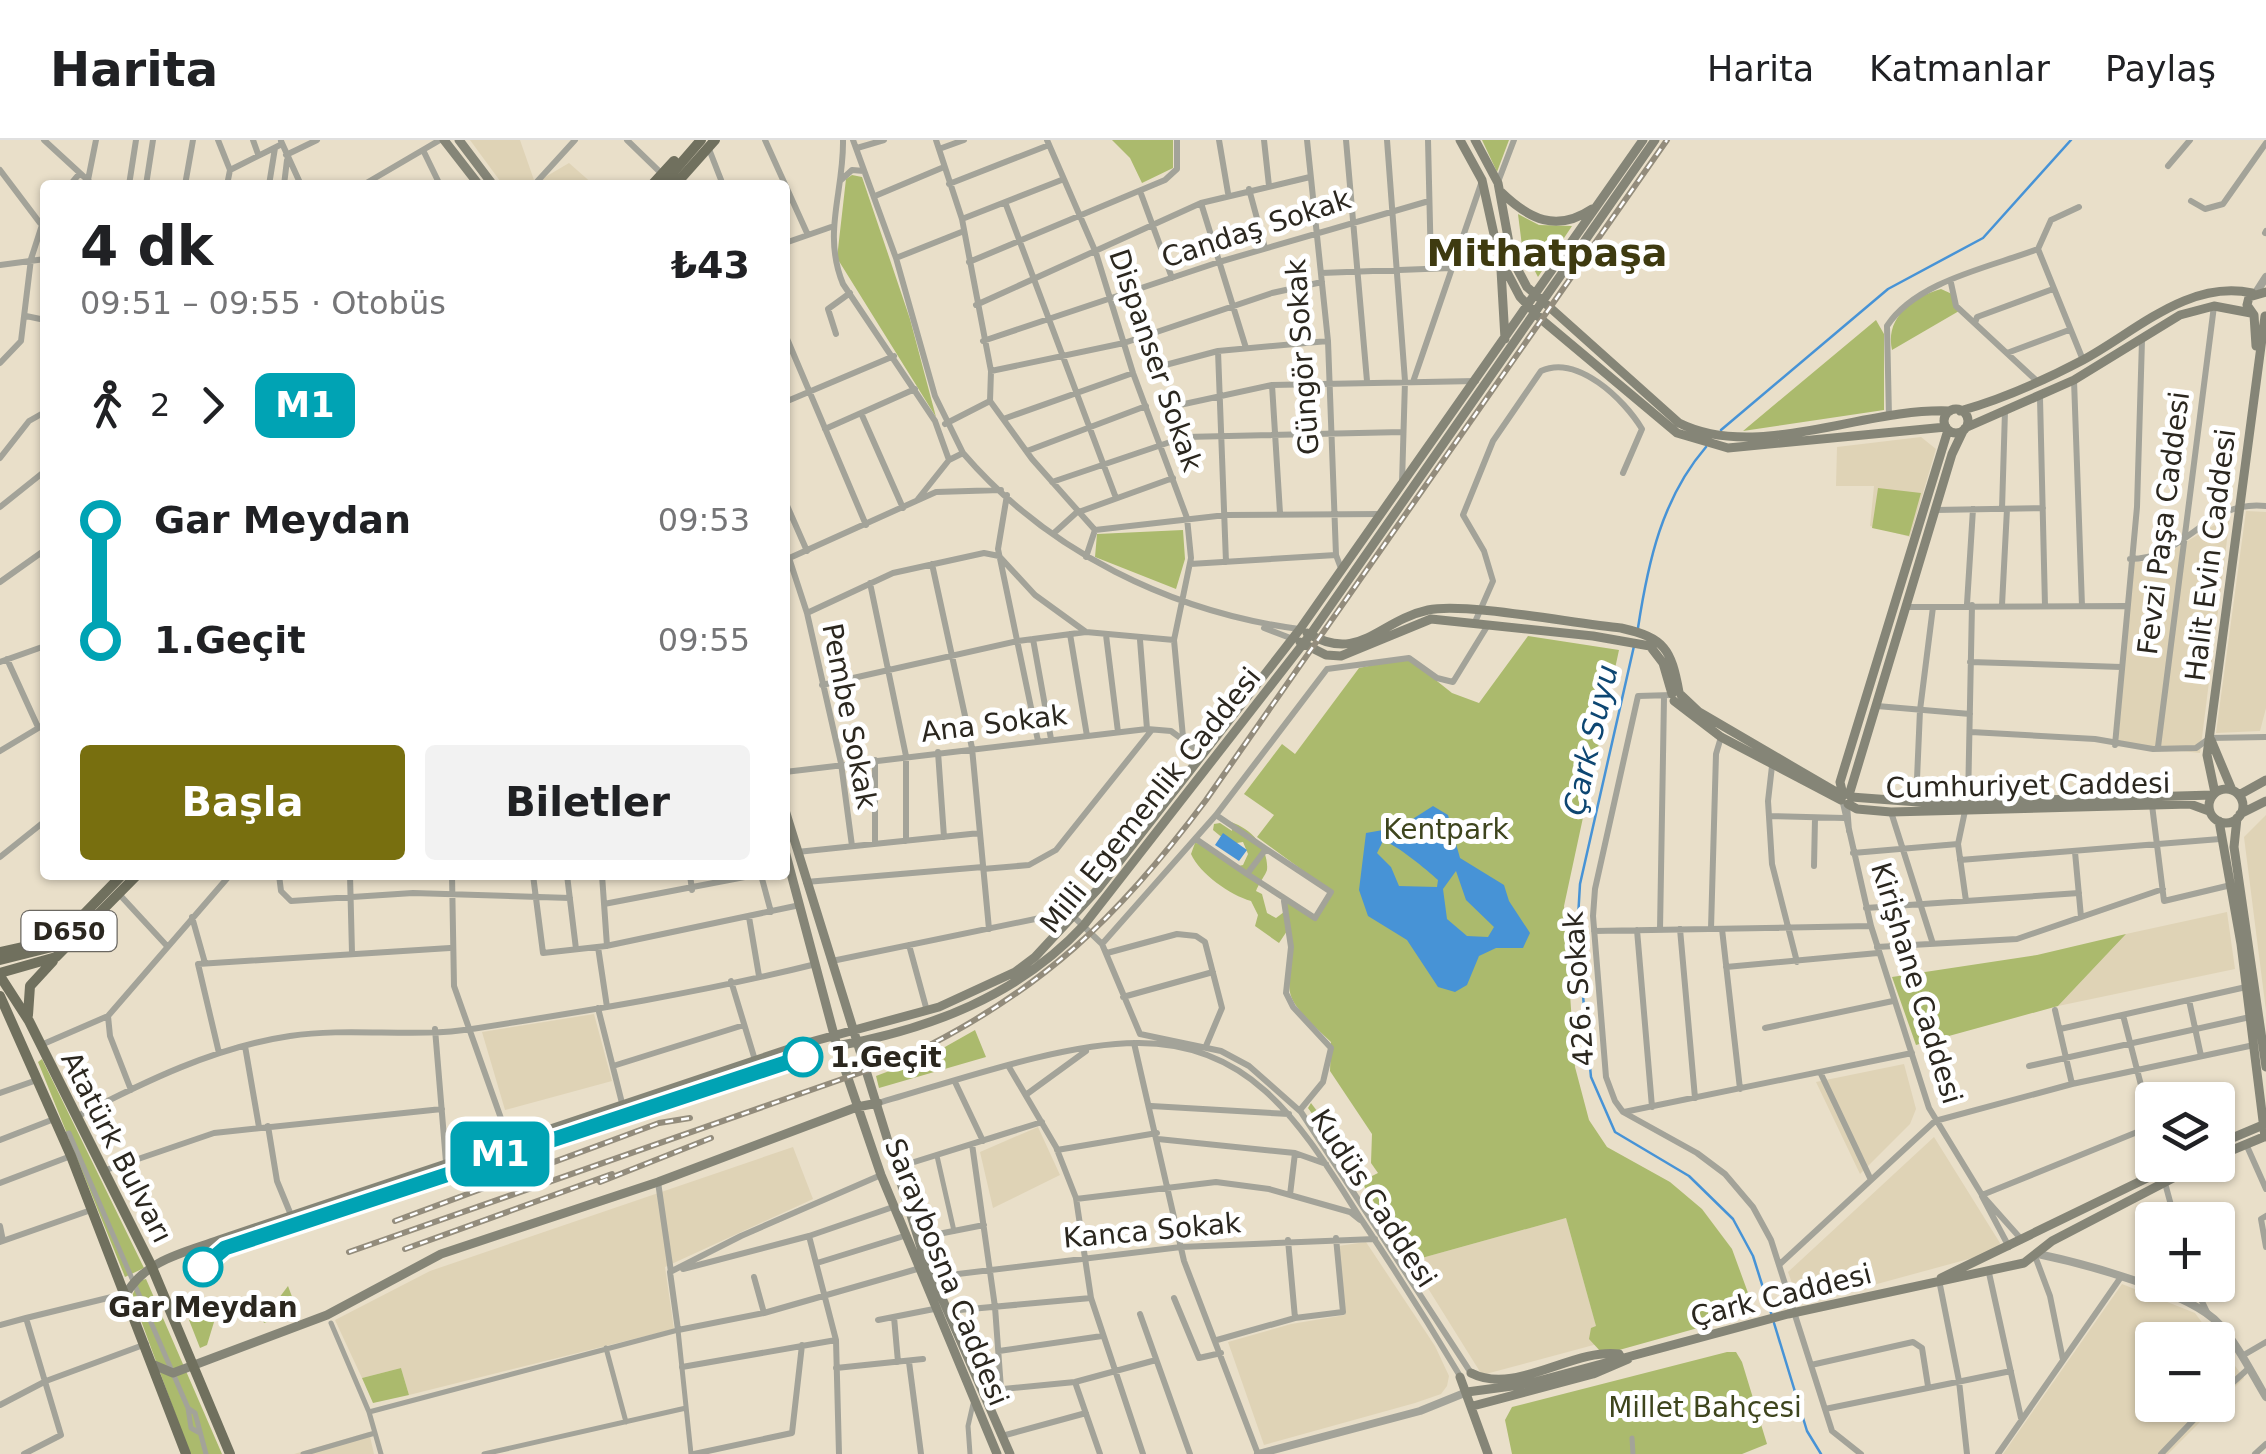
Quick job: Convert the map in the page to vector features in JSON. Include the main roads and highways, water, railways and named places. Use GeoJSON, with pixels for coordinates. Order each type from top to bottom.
{"type":"FeatureCollection","features":[{"type":"Feature","properties":{"kind":"main road"},"geometry":{"type":"LineString","coordinates":[[442,140],[475,180]]}},
{"type":"Feature","properties":{"kind":"main road"},"geometry":{"type":"LineString","coordinates":[[459,140],[489,180]]}},
{"type":"Feature","properties":{"kind":"main road"},"geometry":{"type":"LineString","coordinates":[[1460,140],[1482,180],[1499,257],[1504,341]]}},
{"type":"Feature","properties":{"kind":"main road"},"geometry":{"type":"LineString","coordinates":[[1475,140],[1499,186],[1512,259],[1540,298],[1693,435],[1740,437],[1955,411],[2038,382],[2179,303],[2221,291],[2258,292]]}},
{"type":"Feature","properties":{"kind":"main road","name":"Milli Egemenlik Caddesi"},"geometry":{"type":"LineString","coordinates":[[837,1046],[912,1030],[981,1002],[1041,966],[1084,925],[1307,640],[1643,140]]}},
{"type":"Feature","properties":{"kind":"main road","name":"Milli Egemenlik Caddesi"},"geometry":{"type":"LineString","coordinates":[[1540,298],[1655,140]]}},
{"type":"Feature","properties":{"kind":"main road"},"geometry":{"type":"LineString","coordinates":[[662,179],[705,145]]}},
{"type":"Feature","properties":{"kind":"main road"},"geometry":{"type":"LineString","coordinates":[[679,180],[705,145]]}},
{"type":"Feature","properties":{"kind":"main road"},"geometry":{"type":"LineString","coordinates":[[687,180],[705,145]]}},
{"type":"Feature","properties":{"kind":"main road"},"geometry":{"type":"LineString","coordinates":[[1499,186],[1530,216],[1546,223],[1579,218],[1598,205]]}},
{"type":"Feature","properties":{"kind":"main road"},"geometry":{"type":"LineString","coordinates":[[1499,257],[1532,310],[1656,419],[1728,448],[1964,429],[2040,398],[2180,315],[2214,306],[2259,315]]}},
{"type":"Feature","properties":{"kind":"main road","name":"Halit Evin Caddesi"},"geometry":{"type":"LineString","coordinates":[[2214,794],[2207,755],[2256,379],[2259,315],[2247,305],[2258,292]]}},
{"type":"Feature","properties":{"kind":"main road","name":"Milli Egemenlik Caddesi"},"geometry":{"type":"LineString","coordinates":[[834,1034],[926,1011],[1015,972],[1074,918],[1300,630],[1504,341],[1532,310]]}},
{"type":"Feature","properties":{"kind":"main road"},"geometry":{"type":"LineString","coordinates":[[1955,411],[1967,419],[1964,429]]}},
{"type":"Feature","properties":{"kind":"main road","name":"Kirişhane Caddesi"},"geometry":{"type":"LineString","coordinates":[[1846,799],[1840,782],[1955,411]]}},
{"type":"Feature","properties":{"kind":"main road","name":"Kirişhane Caddesi"},"geometry":{"type":"LineString","coordinates":[[1846,799],[1935,510],[1964,429]]}},
{"type":"Feature","properties":{"kind":"main road"},"geometry":{"type":"LineString","coordinates":[[1293,639],[1341,647],[1428,610],[1477,618],[1621,628],[1648,634],[1668,652],[1674,696],[1846,799]]}},
{"type":"Feature","properties":{"kind":"main road"},"geometry":{"type":"LineString","coordinates":[[1477,618],[1489,624],[1650,646],[1663,664],[1674,696],[1721,738],[1846,799]]}},
{"type":"Feature","properties":{"kind":"main road"},"geometry":{"type":"LineString","coordinates":[[1300,630],[1307,640]]}},
{"type":"Feature","properties":{"kind":"main road"},"geometry":{"type":"LineString","coordinates":[[2210,738],[2235,793],[2239,816],[2234,847],[2260,1049],[2265,1131]]}},
{"type":"Feature","properties":{"kind":"main road","name":"Cumhuriyet Caddesi"},"geometry":{"type":"LineString","coordinates":[[1846,799],[1858,810],[1891,812],[2235,793],[2266,780]]}},
{"type":"Feature","properties":{"kind":"main road"},"geometry":{"type":"LineString","coordinates":[[2214,794],[2209,811],[2218,822],[2251,1017],[2266,1067]]}},
{"type":"Feature","properties":{"kind":"main road","name":"Cumhuriyet Caddesi"},"geometry":{"type":"LineString","coordinates":[[1846,799],[1967,806],[2190,804],[2209,811]]}},
{"type":"Feature","properties":{"kind":"main road"},"geometry":{"type":"LineString","coordinates":[[2218,822],[2266,801]]}},
{"type":"Feature","properties":{"kind":"main road"},"geometry":{"type":"LineString","coordinates":[[790,826],[855,1030]]}},
{"type":"Feature","properties":{"kind":"main road"},"geometry":{"type":"LineString","coordinates":[[126,1294],[134,1279],[151,1265],[622,1102],[834,1034],[790,868]]}},
{"type":"Feature","properties":{"kind":"main road","name":"D650"},"geometry":{"type":"LineString","coordinates":[[0,960],[40,954],[65,935],[117,880]]}},
{"type":"Feature","properties":{"kind":"main road"},"geometry":{"type":"LineString","coordinates":[[29,1020],[30,986],[132,880]]}},
{"type":"Feature","properties":{"kind":"main road"},"geometry":{"type":"LineString","coordinates":[[0,952],[33,948],[65,935]]}},
{"type":"Feature","properties":{"kind":"main road"},"geometry":{"type":"LineString","coordinates":[[0,974],[56,958]]}},
{"type":"Feature","properties":{"kind":"main road","name":"Atatürk Bulvarı"},"geometry":{"type":"LineString","coordinates":[[0,974],[29,1020],[151,1265],[230,1454]]}},
{"type":"Feature","properties":{"kind":"main road","name":"Atatürk Bulvarı"},"geometry":{"type":"LineString","coordinates":[[4,1001],[54,1118],[66,1135],[186,1454]]}},
{"type":"Feature","properties":{"kind":"main road","name":"Saraybosna Caddesi"},"geometry":{"type":"LineString","coordinates":[[855,1030],[918,1238],[1010,1454]]}},
{"type":"Feature","properties":{"kind":"main road","name":"Saraybosna Caddesi"},"geometry":{"type":"LineString","coordinates":[[834,1034],[917,1270],[997,1454]]}},
{"type":"Feature","properties":{"kind":"main road"},"geometry":{"type":"LineString","coordinates":[[154,1365],[174,1372],[327,1315],[441,1254],[538,1218],[658,1182],[857,1107],[878,1103]]}},
{"type":"Feature","properties":{"kind":"main road"},"geometry":{"type":"LineString","coordinates":[[868,1136],[874,1124],[882,1129]]}},
{"type":"Feature","properties":{"kind":"main road"},"geometry":{"type":"LineString","coordinates":[[2235,1149],[2265,1131]]}},
{"type":"Feature","properties":{"kind":"main road"},"geometry":{"type":"LineString","coordinates":[[2235,1139],[2265,1131]]}},
{"type":"Feature","properties":{"kind":"main road","name":"Çark Caddesi"},"geometry":{"type":"LineString","coordinates":[[1939,1280],[2142,1182]]}},
{"type":"Feature","properties":{"kind":"main road","name":"Çark Caddesi"},"geometry":{"type":"LineString","coordinates":[[1471,1392],[1527,1384],[1792,1313],[2024,1263],[2147,1182]]}},
{"type":"Feature","properties":{"kind":"main road"},"geometry":{"type":"LineString","coordinates":[[2023,1240],[2033,1244],[2036,1255]]}},
{"type":"Feature","properties":{"kind":"main road"},"geometry":{"type":"LineString","coordinates":[[2010,1248],[2024,1263]]}},
{"type":"Feature","properties":{"kind":"main road"},"geometry":{"type":"LineString","coordinates":[[1488,1454],[1466,1375],[1498,1379],[1596,1355],[1629,1355]]}},
{"type":"Feature","properties":{"kind":"main road","name":"Çark Caddesi"},"geometry":{"type":"LineString","coordinates":[[1474,1406],[1593,1374],[1629,1355]]}},
{"type":"Feature","properties":{"kind":"water"},"geometry":{"type":"Polygon","coordinates":[[[1433,806],[1448,815],[1460,858],[1504,885],[1509,901],[1530,933],[1523,948],[1496,948],[1479,956],[1467,985],[1455,992],[1438,987],[1407,940],[1368,916],[1359,890],[1366,833],[1400,827],[1433,806]],[[1383,841],[1377,853],[1391,867],[1399,886],[1437,887],[1438,880],[1383,841]],[[1456,871],[1443,889],[1447,919],[1467,936],[1488,937],[1494,927],[1466,900],[1456,871]]]}},
{"type":"Feature","properties":{"kind":"water"},"geometry":{"type":"Polygon","coordinates":[[[1223,833],[1247,850],[1239,861],[1215,845],[1223,833]]]}},
{"type":"Feature","properties":{"kind":"waterway","name":"Çark Suyu"},"geometry":{"type":"LineString","coordinates":[[1721,430],[1888,289],[1983,238],[2071,140]]}},
{"type":"Feature","properties":{"kind":"waterway","name":"Çark Suyu"},"geometry":{"type":"LineString","coordinates":[[1638,628],[1659,532],[1678,488],[1706,447]]}},
{"type":"Feature","properties":{"kind":"waterway","name":"Çark Suyu"},"geometry":{"type":"LineString","coordinates":[[1634,646],[1580,884],[1577,935],[1591,1077],[1615,1132],[1689,1176],[1733,1219],[1753,1256],[1772,1316]]}},
{"type":"Feature","properties":{"kind":"waterway","name":"Çark Suyu"},"geometry":{"type":"LineString","coordinates":[[1774,1323],[1807,1431],[1821,1454]]}},
{"type":"Feature","properties":{"kind":"railway"},"geometry":{"type":"LineString","coordinates":[[349,1252],[908,1056],[999,1005],[1074,948],[1141,881],[1206,800],[1667,140]]}},
{"type":"Feature","properties":{"kind":"railway"},"geometry":{"type":"LineString","coordinates":[[395,1221],[659,1123],[690,1118]]}},
{"type":"Feature","properties":{"kind":"railway"},"geometry":{"type":"LineString","coordinates":[[600,1182],[711,1138]]}},
{"type":"Feature","properties":{"kind":"railway"},"geometry":{"type":"LineString","coordinates":[[405,1249],[612,1174]]}},
{"type":"Feature","properties":{"kind":"place","name":"1.Geçit"},"geometry":{"type":"Point","coordinates":[803,1057]}},
{"type":"Feature","properties":{"kind":"place","name":"Gar Meydan"},"geometry":{"type":"Point","coordinates":[203,1267]}},
{"type":"Feature","properties":{"kind":"district","name":"Mithatpaşa"},"geometry":{"type":"Point","coordinates":[1547,253]}},
{"type":"Feature","properties":{"kind":"park label","name":"Kentpark"},"geometry":{"type":"Point","coordinates":[1446,829]}},
{"type":"Feature","properties":{"kind":"park label","name":"Millet Bahçesi"},"geometry":{"type":"Point","coordinates":[1705,1407]}}]}
